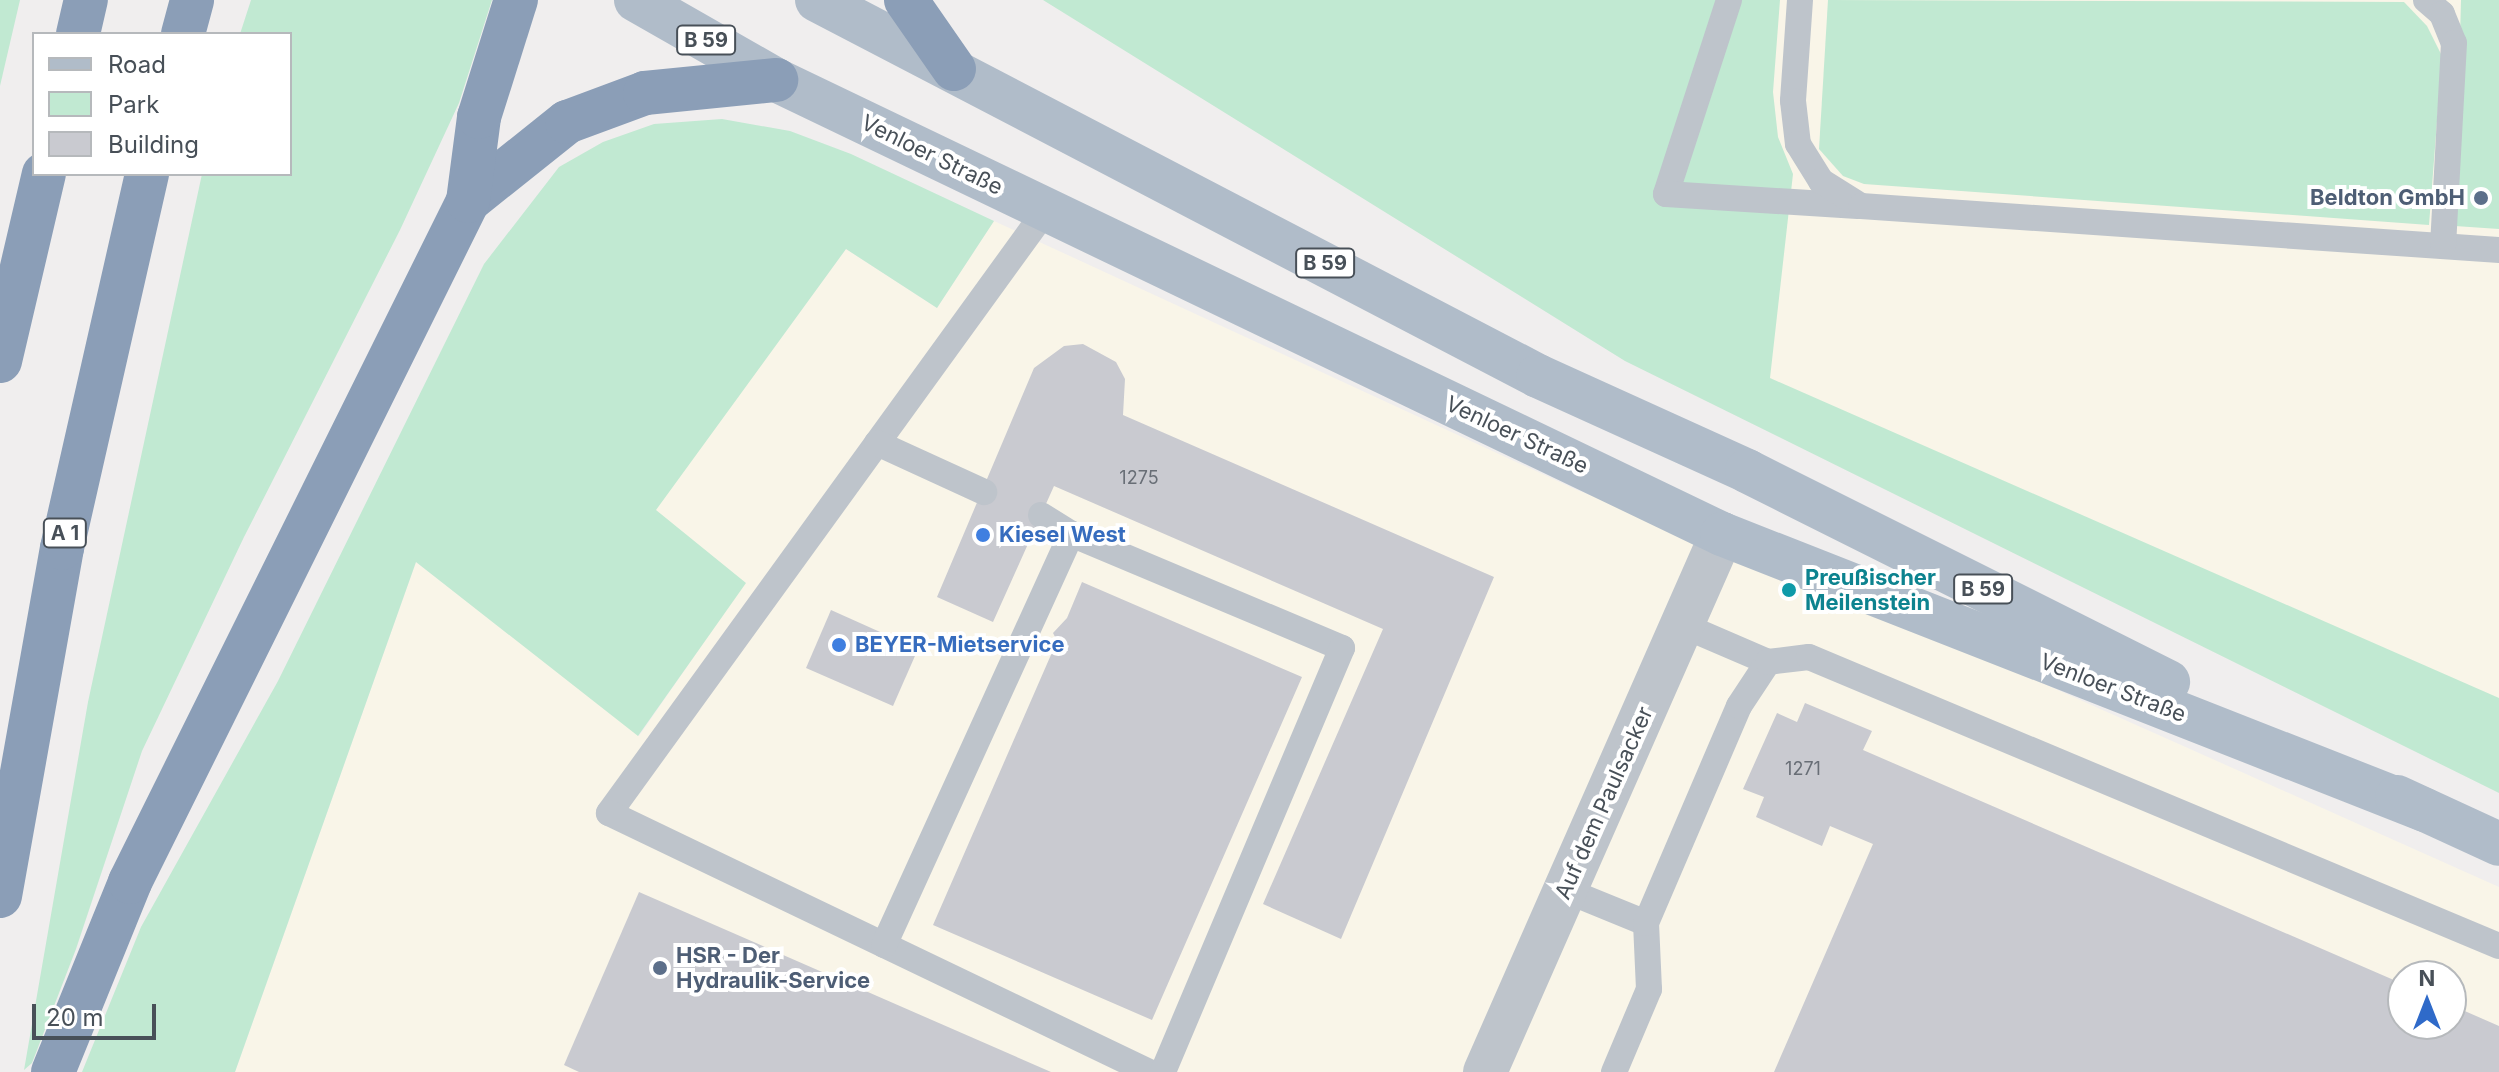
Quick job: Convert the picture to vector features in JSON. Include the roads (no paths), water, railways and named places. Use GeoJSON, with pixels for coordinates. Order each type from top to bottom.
{"type":"FeatureCollection","features":[{"type":"Feature","properties":{"kind":"highway"},"geometry":{"type":"LineString","coordinates":[[78,32],[86,0]]}},
{"type":"Feature","properties":{"kind":"highway"},"geometry":{"type":"LineString","coordinates":[[184,32],[192,0]]}},
{"type":"Feature","properties":{"kind":"highway"},"geometry":{"type":"LineString","coordinates":[[53,1072],[130,882],[468,201],[479,117],[516,0]]}},
{"type":"Feature","properties":{"kind":"highway"},"geometry":{"type":"LineString","coordinates":[[906,0],[954,69]]}},
{"type":"Feature","properties":{"kind":"highway"},"geometry":{"type":"LineString","coordinates":[[468,201],[567,122],[645,93],[776,80]]}},
{"type":"Feature","properties":{"kind":"highway"},"geometry":{"type":"LineString","coordinates":[[0,361],[44,176]]}},
{"type":"Feature","properties":{"kind":"highway","name":"A 1"},"geometry":{"type":"LineString","coordinates":[[0,896],[62,548],[147,176]]}},
{"type":"Feature","properties":{"kind":"main road","name":"Venloer Straße"},"geometry":{"type":"LineString","coordinates":[[636,0],[776,80],[1722,534],[2425,810]]}},
{"type":"Feature","properties":{"kind":"main road","name":"Venloer Straße"},"geometry":{"type":"LineString","coordinates":[[817,0],[1538,376],[1747,471],[2425,810],[2499,844]]}},
{"type":"Feature","properties":{"kind":"main road"},"geometry":{"type":"LineString","coordinates":[[1722,534],[1747,471]]}},
{"type":"Feature","properties":{"kind":"street","name":"Auf dem Paulsacker"},"geometry":{"type":"LineString","coordinates":[[1485,1072],[1722,534]]}},
{"type":"Feature","properties":{"kind":"lane"},"geometry":{"type":"LineString","coordinates":[[1729,0],[1666,194],[2499,250]]}},
{"type":"Feature","properties":{"kind":"lane"},"geometry":{"type":"LineString","coordinates":[[1800,0],[1793,101],[1798,144],[1821,181],[1861,206]]}},
{"type":"Feature","properties":{"kind":"lane"},"geometry":{"type":"LineString","coordinates":[[2426,0],[2442,14],[2454,43],[2443,246]]}},
{"type":"Feature","properties":{"kind":"lane"},"geometry":{"type":"LineString","coordinates":[[1046,210],[609,813],[1149,1072]]}},
{"type":"Feature","properties":{"kind":"lane"},"geometry":{"type":"LineString","coordinates":[[877,443],[984,492]]}},
{"type":"Feature","properties":{"kind":"lane"},"geometry":{"type":"LineString","coordinates":[[1041,515],[1071,534],[1342,648],[1163,1072]]}},
{"type":"Feature","properties":{"kind":"lane"},"geometry":{"type":"LineString","coordinates":[[884,945],[1071,534]]}},
{"type":"Feature","properties":{"kind":"lane"},"geometry":{"type":"LineString","coordinates":[[1682,625],[1768,662],[1809,657],[2499,946]]}},
{"type":"Feature","properties":{"kind":"lane"},"geometry":{"type":"LineString","coordinates":[[1614,1072],[1649,989],[1646,923],[1739,706],[1768,662]]}},
{"type":"Feature","properties":{"kind":"lane"},"geometry":{"type":"LineString","coordinates":[[1565,890],[1646,923]]}},
{"type":"Feature","properties":{"kind":"place","name":"Beldton GmbH"},"geometry":{"type":"Point","coordinates":[2481,198]}},
{"type":"Feature","properties":{"kind":"place","name":"Kiesel West"},"geometry":{"type":"Point","coordinates":[983,535]}},
{"type":"Feature","properties":{"kind":"place","name":"Preußischer Meilenstein"},"geometry":{"type":"Point","coordinates":[1789,590]}},
{"type":"Feature","properties":{"kind":"place","name":"BEYER-Mietservice"},"geometry":{"type":"Point","coordinates":[839,645]}},
{"type":"Feature","properties":{"kind":"place","name":"HSR - Der Hydraulik-Service"},"geometry":{"type":"Point","coordinates":[660,968]}}]}
